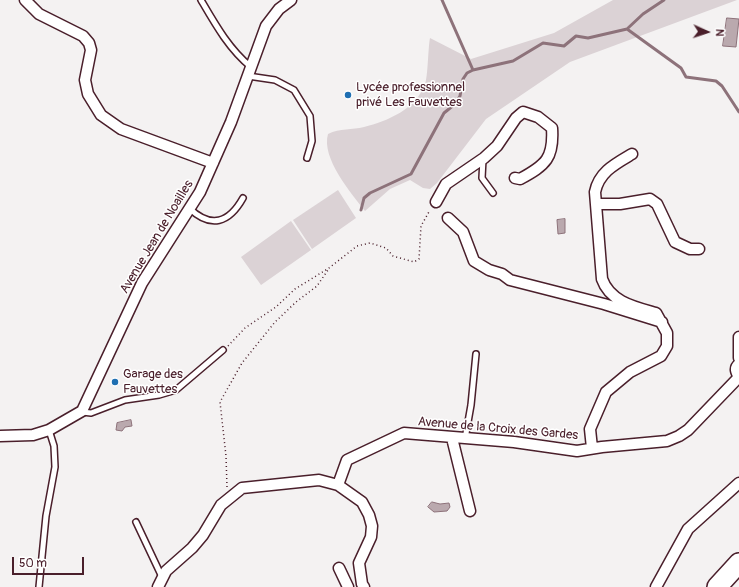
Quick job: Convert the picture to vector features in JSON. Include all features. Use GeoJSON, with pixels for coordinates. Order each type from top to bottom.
{"type":"FeatureCollection","features":[{"type":"Feature","properties":{"kind":"highway"},"geometry":{"type":"LineString","coordinates":[[717,587],[739,563]]}},
{"type":"Feature","properties":{"kind":"highway"},"geometry":{"type":"LineString","coordinates":[[733,587],[739,580]]}},
{"type":"Feature","properties":{"kind":"street"},"geometry":{"type":"LineString","coordinates":[[24,0],[40,14],[84,36],[89,43],[91,50],[84,80],[88,94],[101,115],[121,129],[213,163]]}},
{"type":"Feature","properties":{"kind":"street","name":"Avenue Jean de Noailles"},"geometry":{"type":"LineString","coordinates":[[82,412],[142,283],[200,192],[213,163],[266,26],[279,9],[291,0]]}},
{"type":"Feature","properties":{"kind":"street"},"geometry":{"type":"LineString","coordinates":[[436,202],[446,184],[484,158],[497,146],[516,118],[523,112],[538,117],[552,128],[551,154],[541,166],[529,175],[520,179],[515,178]]}},
{"type":"Feature","properties":{"kind":"street"},"geometry":{"type":"LineString","coordinates":[[592,448],[590,429],[606,392],[630,372],[661,356],[667,346],[667,333],[656,313],[634,306],[614,296],[606,289],[602,279],[595,192],[601,176],[615,164],[632,154]]}},
{"type":"Feature","properties":{"kind":"street"},"geometry":{"type":"LineString","coordinates":[[597,204],[620,204],[650,200],[657,204],[674,242],[690,249],[699,249]]}},
{"type":"Feature","properties":{"kind":"street"},"geometry":{"type":"LineString","coordinates":[[448,218],[463,232],[474,261],[489,270],[502,274],[510,280],[604,304],[662,322]]}},
{"type":"Feature","properties":{"kind":"street"},"geometry":{"type":"LineString","coordinates":[[739,337],[739,358]]}},
{"type":"Feature","properties":{"kind":"street"},"geometry":{"type":"LineString","coordinates":[[739,364],[736,366],[736,372],[739,377]]}},
{"type":"Feature","properties":{"kind":"street","name":"Avenue de la Croix des Gardes"},"geometry":{"type":"LineString","coordinates":[[338,485],[347,460],[404,433],[527,444],[577,451],[592,448],[667,441],[679,436],[739,377]]}},
{"type":"Feature","properties":{"kind":"street"},"geometry":{"type":"LineString","coordinates":[[0,436],[33,435],[50,430],[82,412]]}},
{"type":"Feature","properties":{"kind":"street"},"geometry":{"type":"LineString","coordinates":[[452,438],[470,511]]}},
{"type":"Feature","properties":{"kind":"street"},"geometry":{"type":"LineString","coordinates":[[158,587],[166,571],[192,548],[203,535],[221,505],[242,488],[319,480],[338,485],[362,502],[369,515],[372,526],[371,537],[359,563],[362,584],[364,587]]}},
{"type":"Feature","properties":{"kind":"street"},"geometry":{"type":"LineString","coordinates":[[656,587],[688,529],[739,483]]}},
{"type":"Feature","properties":{"kind":"street"},"geometry":{"type":"LineString","coordinates":[[339,568],[348,587]]}},
{"type":"Feature","properties":{"kind":"lane"},"geometry":{"type":"LineString","coordinates":[[201,0],[224,38],[249,71],[275,80],[294,90],[310,116],[312,141],[307,158]]}},
{"type":"Feature","properties":{"kind":"lane"},"geometry":{"type":"LineString","coordinates":[[484,158],[482,178],[493,193]]}},
{"type":"Feature","properties":{"kind":"lane"},"geometry":{"type":"LineString","coordinates":[[189,208],[203,220],[216,222],[225,218],[237,209],[243,198]]}},
{"type":"Feature","properties":{"kind":"lane"},"geometry":{"type":"LineString","coordinates":[[82,412],[91,413],[125,400],[159,395],[176,390],[223,350]]}},
{"type":"Feature","properties":{"kind":"lane"},"geometry":{"type":"LineString","coordinates":[[465,439],[471,405],[476,354]]}},
{"type":"Feature","properties":{"kind":"lane"},"geometry":{"type":"LineString","coordinates":[[39,587],[46,516],[55,466],[54,446],[50,430]]}},
{"type":"Feature","properties":{"kind":"lane"},"geometry":{"type":"LineString","coordinates":[[136,522],[162,577]]}},
{"type":"Feature","properties":{"kind":"path"},"geometry":{"type":"LineString","coordinates":[[223,350],[245,328],[276,307],[295,289],[329,268],[357,246],[370,243],[386,248],[393,256],[414,262],[419,259],[421,226],[436,202]]}},
{"type":"Feature","properties":{"kind":"path"},"geometry":{"type":"LineString","coordinates":[[227,499],[226,456],[220,402],[238,369],[275,322],[296,302],[317,286],[329,268]]}},
{"type":"Feature","properties":{"kind":"shaded area"},"geometry":{"type":"Polygon","coordinates":[[[613,0],[737,0],[570,62],[486,119],[437,183],[430,189],[423,188],[410,180],[390,189],[365,211],[345,185],[329,154],[327,143],[328,134],[337,131],[360,128],[382,121],[400,113],[408,107],[421,93],[425,84],[430,38],[471,59],[554,33],[613,0]]]}},
{"type":"Feature","properties":{"kind":"shaded area"},"geometry":{"type":"Polygon","coordinates":[[[727,18],[739,19],[736,47],[723,46],[727,18]]]}},
{"type":"Feature","properties":{"kind":"shaded area"},"geometry":{"type":"Polygon","coordinates":[[[338,190],[356,218],[312,249],[293,220],[338,190]]]}},
{"type":"Feature","properties":{"kind":"shaded area"},"geometry":{"type":"Polygon","coordinates":[[[565,219],[565,233],[558,234],[557,220],[565,219]]]}},
{"type":"Feature","properties":{"kind":"shaded area"},"geometry":{"type":"Polygon","coordinates":[[[291,221],[311,250],[261,285],[241,257],[291,221]]]}},
{"type":"Feature","properties":{"kind":"shaded area"},"geometry":{"type":"Polygon","coordinates":[[[131,420],[132,426],[125,427],[122,431],[116,430],[117,423],[131,420]]]}},
{"type":"Feature","properties":{"kind":"shaded area"},"geometry":{"type":"Polygon","coordinates":[[[432,502],[440,504],[449,503],[450,507],[447,511],[434,512],[428,507],[432,502]]]}},
{"type":"Feature","properties":{"kind":"waterway"},"geometry":{"type":"LineString","coordinates":[[442,0],[473,70]]}},
{"type":"Feature","properties":{"kind":"waterway"},"geometry":{"type":"LineString","coordinates":[[361,210],[364,198],[370,193],[411,174],[444,113],[455,104],[460,96],[463,79],[467,73],[473,70],[513,61],[543,43],[564,46],[576,36],[588,38],[627,29],[643,14],[664,0]]}},
{"type":"Feature","properties":{"kind":"waterway"},"geometry":{"type":"LineString","coordinates":[[627,29],[681,68],[686,77],[716,81],[722,86],[739,112]]}},
{"type":"Feature","properties":{"kind":"place","name":"Lycée professionnel privé Les Fauvettes"},"geometry":{"type":"Point","coordinates":[348,95]}},
{"type":"Feature","properties":{"kind":"place","name":"Garage des Fauvettes"},"geometry":{"type":"Point","coordinates":[115,382]}}]}
